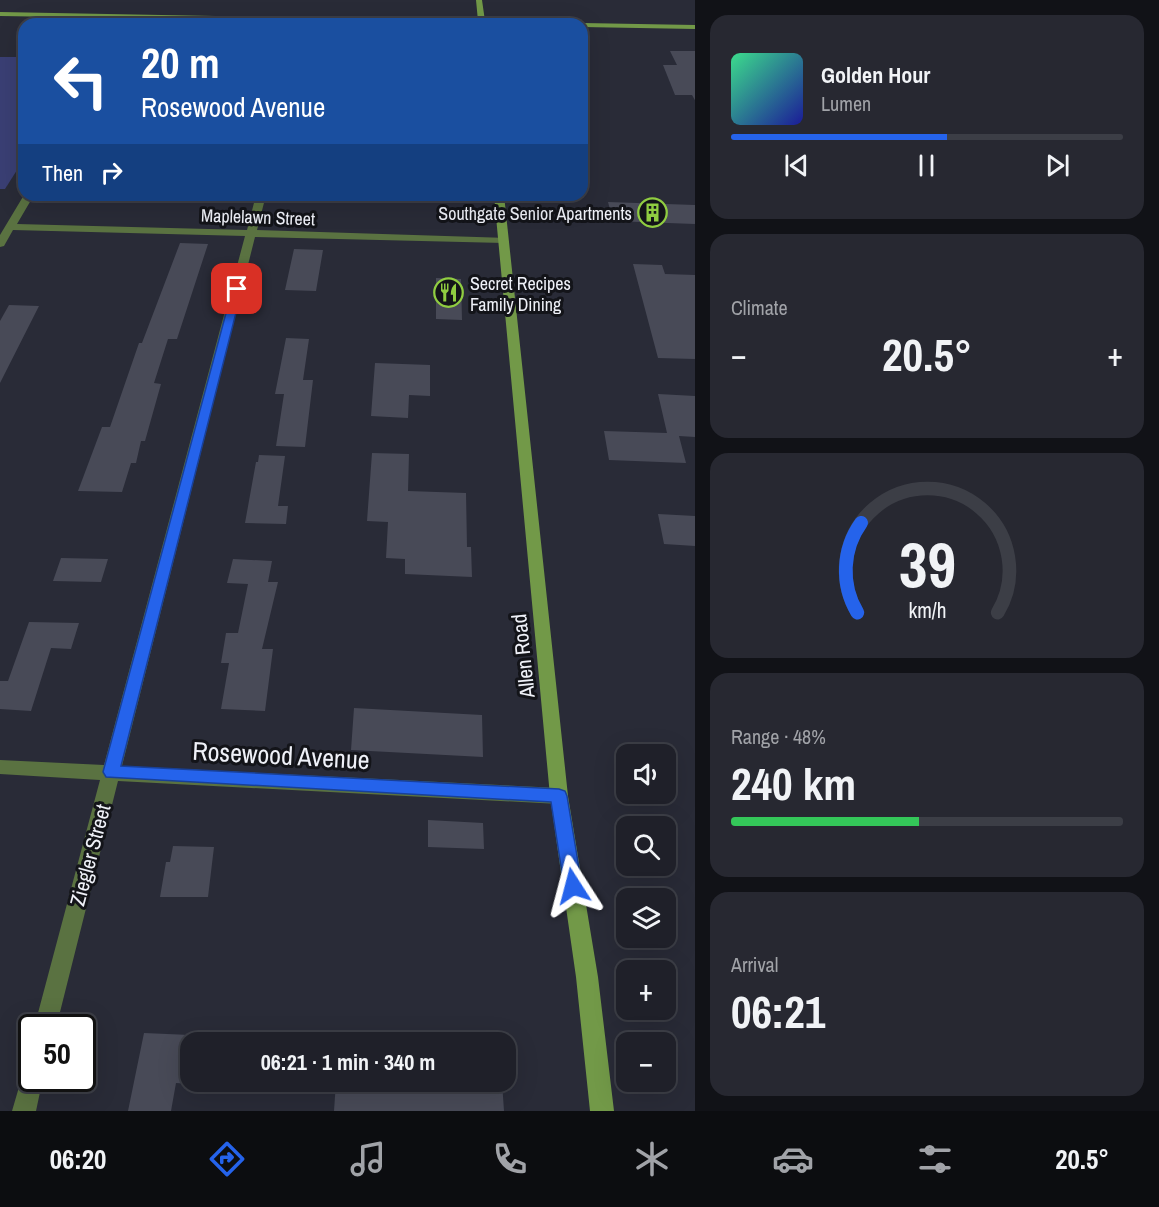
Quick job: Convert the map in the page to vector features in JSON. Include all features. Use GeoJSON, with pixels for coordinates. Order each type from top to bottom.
{"type":"FeatureCollection","features":[{"type":"Feature","properties":{"kind":"main road"},"geometry":{"type":"LineString","coordinates":[[478,0],[481,18]]}},
{"type":"Feature","properties":{"kind":"main road"},"geometry":{"type":"LineString","coordinates":[[0,14],[89,18]]}},
{"type":"Feature","properties":{"kind":"main road"},"geometry":{"type":"LineString","coordinates":[[588,25],[695,27]]}},
{"type":"Feature","properties":{"kind":"main road","name":"Allen Road"},"geometry":{"type":"LineString","coordinates":[[499,201],[559,796],[587,977],[602,1111]]}},
{"type":"Feature","properties":{"kind":"street"},"geometry":{"type":"LineString","coordinates":[[0,244],[25,201]]}},
{"type":"Feature","properties":{"kind":"street","name":"Ziegler Street"},"geometry":{"type":"LineString","coordinates":[[49,1014],[259,201]]}},
{"type":"Feature","properties":{"kind":"street","name":"Maplelawn Street"},"geometry":{"type":"LineString","coordinates":[[10,227],[504,240]]}},
{"type":"Feature","properties":{"kind":"street","name":"Rosewood Avenue"},"geometry":{"type":"LineString","coordinates":[[0,767],[559,796]]}},
{"type":"Feature","properties":{"kind":"street"},"geometry":{"type":"LineString","coordinates":[[24,1111],[29,1092]]}},
{"type":"Feature","properties":{"kind":"shaded area"},"geometry":{"type":"Polygon","coordinates":[[[0,57],[18,57],[18,168],[5,189],[0,189],[0,57]]]}},
{"type":"Feature","properties":{"kind":"building"},"geometry":{"type":"Polygon","coordinates":[[[670,51],[695,51],[695,100],[692,95],[675,95],[663,65],[677,65],[670,51]]]}},
{"type":"Feature","properties":{"kind":"building","name":"Southgate Senior Apartments"},"geometry":{"type":"Polygon","coordinates":[[[608,202],[695,205],[695,224],[613,221],[608,202]]]}},
{"type":"Feature","properties":{"kind":"building"},"geometry":{"type":"Polygon","coordinates":[[[180,243],[208,244],[177,339],[168,339],[154,383],[161,384],[145,441],[141,441],[136,463],[131,463],[122,492],[78,491],[102,427],[110,427],[139,343],[142,343],[180,243]]]}},
{"type":"Feature","properties":{"kind":"building"},"geometry":{"type":"Polygon","coordinates":[[[294,249],[323,250],[316,291],[285,290],[294,249]]]}},
{"type":"Feature","properties":{"kind":"building"},"geometry":{"type":"Polygon","coordinates":[[[633,264],[662,265],[665,274],[695,275],[695,359],[658,358],[633,264]]]}},
{"type":"Feature","properties":{"kind":"building","name":"Secret Recipes Family Dining"},"geometry":{"type":"Polygon","coordinates":[[[436,278],[461,279],[462,320],[436,319],[436,278]]]}},
{"type":"Feature","properties":{"kind":"building"},"geometry":{"type":"Polygon","coordinates":[[[9,305],[39,306],[0,383],[0,321],[9,305]]]}},
{"type":"Feature","properties":{"kind":"building"},"geometry":{"type":"Polygon","coordinates":[[[286,338],[309,339],[303,380],[313,380],[305,447],[276,446],[284,394],[275,394],[286,338]]]}},
{"type":"Feature","properties":{"kind":"building"},"geometry":{"type":"Polygon","coordinates":[[[375,363],[430,365],[430,396],[409,395],[408,418],[371,416],[375,363]]]}},
{"type":"Feature","properties":{"kind":"building"},"geometry":{"type":"Polygon","coordinates":[[[658,394],[695,396],[695,437],[679,436],[686,463],[609,460],[604,431],[667,433],[658,394]]]}},
{"type":"Feature","properties":{"kind":"building"},"geometry":{"type":"Polygon","coordinates":[[[372,453],[409,454],[408,491],[466,493],[467,547],[471,547],[472,577],[405,574],[405,559],[386,558],[388,522],[367,521],[372,453]]]}},
{"type":"Feature","properties":{"kind":"building"},"geometry":{"type":"Polygon","coordinates":[[[259,455],[285,456],[278,506],[288,506],[286,524],[245,523],[259,455]]]}},
{"type":"Feature","properties":{"kind":"building"},"geometry":{"type":"Polygon","coordinates":[[[658,514],[695,516],[695,546],[664,544],[658,514]]]}},
{"type":"Feature","properties":{"kind":"building"},"geometry":{"type":"Polygon","coordinates":[[[61,558],[108,559],[101,582],[53,581],[61,558]]]}},
{"type":"Feature","properties":{"kind":"building"},"geometry":{"type":"Polygon","coordinates":[[[233,559],[272,561],[268,582],[278,582],[262,649],[273,649],[265,711],[221,709],[229,663],[221,663],[226,633],[238,633],[248,584],[227,583],[233,559]]]}},
{"type":"Feature","properties":{"kind":"building"},"geometry":{"type":"Polygon","coordinates":[[[29,622],[79,623],[71,649],[51,648],[31,711],[0,709],[0,681],[8,681],[29,622]]]}},
{"type":"Feature","properties":{"kind":"building"},"geometry":{"type":"Polygon","coordinates":[[[354,708],[482,715],[483,757],[351,750],[354,708]]]}},
{"type":"Feature","properties":{"kind":"building"},"geometry":{"type":"Polygon","coordinates":[[[428,820],[483,823],[484,849],[428,847],[428,820]]]}},
{"type":"Feature","properties":{"kind":"building"},"geometry":{"type":"Polygon","coordinates":[[[173,846],[214,847],[208,897],[160,897],[166,862],[170,862],[173,846]]]}},
{"type":"Feature","properties":{"kind":"building"},"geometry":{"type":"Polygon","coordinates":[[[144,1033],[180,1035],[180,1083],[176,1083],[171,1111],[128,1111],[144,1033]]]}},
{"type":"Feature","properties":{"kind":"building"},"geometry":{"type":"Polygon","coordinates":[[[335,1092],[503,1092],[504,1111],[334,1111],[335,1092]]]}},
{"type":"Feature","properties":{"kind":"place","name":"Southgate Senior Apartments"},"geometry":{"type":"Point","coordinates":[653,213]}},
{"type":"Feature","properties":{"kind":"place","name":"Secret Recipes Family Dining"},"geometry":{"type":"Point","coordinates":[449,293]}},
{"type":"Feature","properties":{"kind":"route"},"geometry":{"type":"LineString","coordinates":[[237,289],[111,772],[559,796],[573,886]]}}]}
